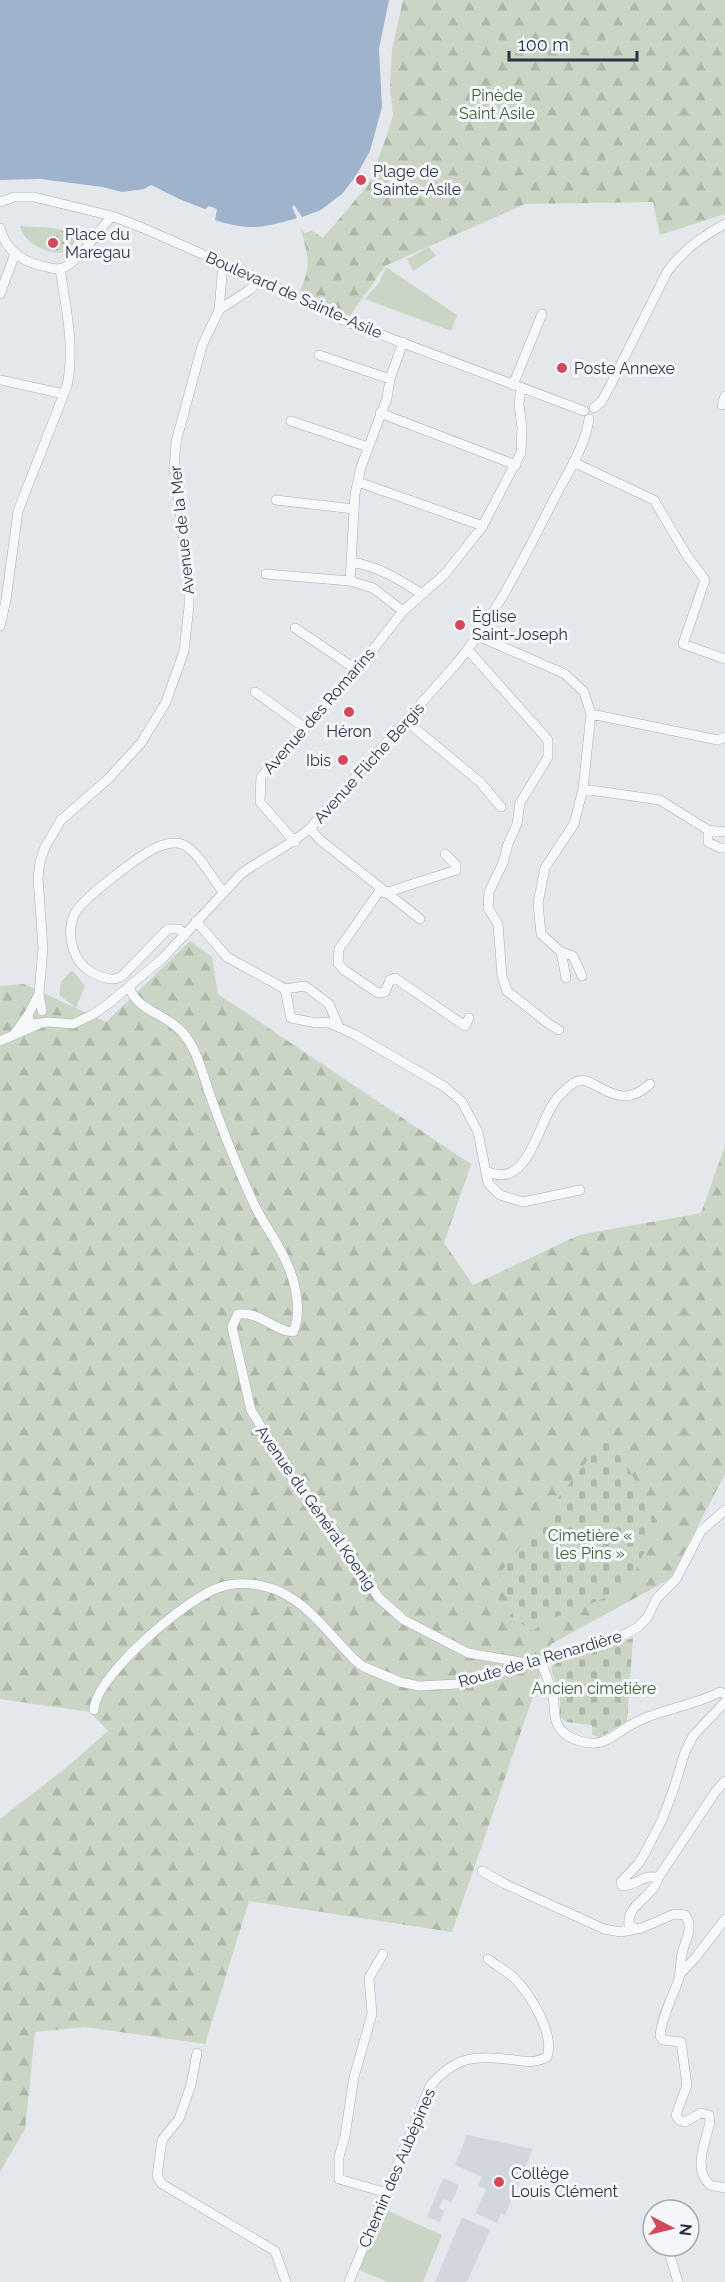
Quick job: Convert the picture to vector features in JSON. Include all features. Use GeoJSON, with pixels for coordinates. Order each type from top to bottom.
{"type":"FeatureCollection","features":[{"type":"Feature","properties":{"kind":"street","name":"Boulevard de Sainte-Asile"},"geometry":{"type":"LineString","coordinates":[[0,203],[14,197],[34,196],[112,216],[259,279],[333,316],[586,415]]}},
{"type":"Feature","properties":{"kind":"street"},"geometry":{"type":"LineString","coordinates":[[0,228],[6,245],[15,254],[30,263],[60,269],[72,262],[112,216]]}},
{"type":"Feature","properties":{"kind":"street"},"geometry":{"type":"LineString","coordinates":[[586,415],[589,406],[594,408],[602,401],[662,281],[675,260],[705,235],[725,224]]}},
{"type":"Feature","properties":{"kind":"street"},"geometry":{"type":"LineString","coordinates":[[0,294],[15,254]]}},
{"type":"Feature","properties":{"kind":"street","name":"Avenue de la Mer"},"geometry":{"type":"LineString","coordinates":[[41,1018],[39,994],[43,948],[38,878],[45,847],[61,820],[108,779],[141,743],[166,702],[184,651],[189,606],[189,580],[174,469],[176,442],[202,346],[219,310],[224,264]]}},
{"type":"Feature","properties":{"kind":"street"},"geometry":{"type":"LineString","coordinates":[[0,626],[6,600],[18,511],[64,394],[70,370],[70,345],[60,269]]}},
{"type":"Feature","properties":{"kind":"street"},"geometry":{"type":"LineString","coordinates":[[219,310],[230,300],[252,289],[259,279]]}},
{"type":"Feature","properties":{"kind":"street"},"geometry":{"type":"LineString","coordinates":[[517,387],[542,314]]}},
{"type":"Feature","properties":{"kind":"street"},"geometry":{"type":"LineString","coordinates":[[350,581],[354,509],[358,482],[368,447],[387,398],[390,380],[403,342]]}},
{"type":"Feature","properties":{"kind":"street"},"geometry":{"type":"LineString","coordinates":[[319,355],[390,380]]}},
{"type":"Feature","properties":{"kind":"street"},"geometry":{"type":"LineString","coordinates":[[0,380],[64,394]]}},
{"type":"Feature","properties":{"kind":"street","name":"Avenue des Romarins"},"geometry":{"type":"LineString","coordinates":[[295,842],[260,802],[261,777],[357,670],[403,611],[445,574],[483,526],[521,453],[522,428],[517,387]]}},
{"type":"Feature","properties":{"kind":"street"},"geometry":{"type":"LineString","coordinates":[[380,413],[516,465]]}},
{"type":"Feature","properties":{"kind":"street","name":"Avenue Fliche Bergis"},"geometry":{"type":"LineString","coordinates":[[29,1013],[31,1023],[41,1018],[73,1024],[92,1015],[162,959],[223,892],[254,864],[295,842],[310,828],[478,636],[506,589],[573,462],[587,429],[586,415]]}},
{"type":"Feature","properties":{"kind":"street"},"geometry":{"type":"LineString","coordinates":[[291,421],[368,447]]}},
{"type":"Feature","properties":{"kind":"street"},"geometry":{"type":"LineString","coordinates":[[573,462],[654,500],[686,554],[705,580],[683,644],[725,659]]}},
{"type":"Feature","properties":{"kind":"street"},"geometry":{"type":"LineString","coordinates":[[358,482],[483,526]]}},
{"type":"Feature","properties":{"kind":"street"},"geometry":{"type":"LineString","coordinates":[[276,500],[354,509]]}},
{"type":"Feature","properties":{"kind":"street"},"geometry":{"type":"LineString","coordinates":[[351,562],[366,564],[422,594]]}},
{"type":"Feature","properties":{"kind":"street"},"geometry":{"type":"LineString","coordinates":[[266,574],[350,581],[373,588],[403,611]]}},
{"type":"Feature","properties":{"kind":"street"},"geometry":{"type":"LineString","coordinates":[[295,628],[357,670]]}},
{"type":"Feature","properties":{"kind":"street"},"geometry":{"type":"LineString","coordinates":[[478,636],[565,674],[584,692],[591,714],[583,789],[574,824],[545,868],[538,903],[541,934],[561,952],[573,956],[582,976]]}},
{"type":"Feature","properties":{"kind":"street"},"geometry":{"type":"LineString","coordinates":[[468,650],[548,740],[548,757],[520,803],[517,824],[503,863],[489,892],[488,908],[498,924],[502,976],[507,991],[560,1030]]}},
{"type":"Feature","properties":{"kind":"street"},"geometry":{"type":"LineString","coordinates":[[255,692],[305,728]]}},
{"type":"Feature","properties":{"kind":"street"},"geometry":{"type":"LineString","coordinates":[[591,714],[718,740],[725,737]]}},
{"type":"Feature","properties":{"kind":"street"},"geometry":{"type":"LineString","coordinates":[[406,721],[480,782],[501,807]]}},
{"type":"Feature","properties":{"kind":"street"},"geometry":{"type":"LineString","coordinates":[[583,789],[660,800],[708,830],[725,832]]}},
{"type":"Feature","properties":{"kind":"street"},"geometry":{"type":"LineString","coordinates":[[310,828],[319,839],[420,919]]}},
{"type":"Feature","properties":{"kind":"street"},"geometry":{"type":"LineString","coordinates":[[708,830],[708,842],[725,848]]}},
{"type":"Feature","properties":{"kind":"street"},"geometry":{"type":"LineString","coordinates":[[185,934],[179,929],[168,929],[121,977],[110,980],[82,967],[76,957],[71,928],[74,915],[80,907],[111,879],[145,855],[168,844],[185,845],[194,853],[223,892]]}},
{"type":"Feature","properties":{"kind":"street"},"geometry":{"type":"LineString","coordinates":[[445,854],[456,865],[456,870],[383,891],[339,949],[338,963],[344,970],[378,993],[385,992],[390,980],[395,978],[465,1026],[469,1018]]}},
{"type":"Feature","properties":{"kind":"street"},"geometry":{"type":"LineString","coordinates":[[196,921],[227,957],[285,989],[305,986],[328,1004],[339,1027]]}},
{"type":"Feature","properties":{"kind":"street"},"geometry":{"type":"LineString","coordinates":[[561,952],[566,978]]}},
{"type":"Feature","properties":{"kind":"street","name":"Avenue du Général Koenig"},"geometry":{"type":"LineString","coordinates":[[129,987],[135,1001],[163,1016],[183,1033],[198,1062],[253,1202],[288,1264],[294,1285],[297,1324],[293,1332],[281,1331],[262,1318],[249,1313],[238,1314],[232,1327],[250,1410],[261,1431],[290,1475],[323,1514],[379,1598],[404,1620],[468,1653],[537,1662]]}},
{"type":"Feature","properties":{"kind":"street"},"geometry":{"type":"LineString","coordinates":[[285,989],[291,1018],[316,1023],[327,1022],[339,1027],[445,1087],[462,1102],[478,1132],[489,1183],[500,1195],[523,1202],[580,1190]]}},
{"type":"Feature","properties":{"kind":"street","name":"Avenue de la Mer"},"geometry":{"type":"LineString","coordinates":[[29,1013],[39,994]]}},
{"type":"Feature","properties":{"kind":"street"},"geometry":{"type":"LineString","coordinates":[[0,1041],[15,1034],[41,1018],[35,1009],[29,1013],[15,1034]]}},
{"type":"Feature","properties":{"kind":"street"},"geometry":{"type":"LineString","coordinates":[[486,1171],[502,1176],[510,1174],[522,1165],[554,1101],[578,1081],[585,1080],[609,1094],[618,1095],[636,1092],[650,1084]]}},
{"type":"Feature","properties":{"kind":"street","name":"Route de la Renardière"},"geometry":{"type":"LineString","coordinates":[[94,1710],[96,1699],[106,1682],[128,1656],[150,1636],[200,1598],[220,1587],[233,1585],[264,1586],[288,1596],[308,1612],[363,1666],[400,1682],[418,1686],[457,1684],[624,1635],[638,1627],[647,1618],[657,1598],[676,1579],[701,1532],[725,1510]]}},
{"type":"Feature","properties":{"kind":"street"},"geometry":{"type":"LineString","coordinates":[[537,1662],[553,1696],[557,1724],[562,1732],[583,1742],[597,1743],[607,1740],[631,1725],[664,1710],[706,1699],[720,1692],[725,1694]]}},
{"type":"Feature","properties":{"kind":"street"},"geometry":{"type":"LineString","coordinates":[[658,1878],[648,1877],[628,1886],[622,1886],[621,1882],[639,1863],[647,1849],[673,1791],[685,1752],[693,1736],[725,1702]]}},
{"type":"Feature","properties":{"kind":"street"},"geometry":{"type":"LineString","coordinates":[[636,1929],[629,1925],[628,1919],[631,1911],[655,1887],[658,1878],[725,1781]]}},
{"type":"Feature","properties":{"kind":"street"},"geometry":{"type":"LineString","coordinates":[[482,1871],[604,1929],[621,1932],[642,1928],[674,1914],[687,1917],[690,1927],[683,1950],[680,1974],[660,2036],[663,2040],[681,2042],[687,2085],[676,2115],[679,2120],[685,2122],[701,2113],[709,2115],[710,2122],[701,2160],[702,2172],[710,2185],[725,2188]]}},
{"type":"Feature","properties":{"kind":"street"},"geometry":{"type":"LineString","coordinates":[[680,1974],[725,1919]]}},
{"type":"Feature","properties":{"kind":"street"},"geometry":{"type":"LineString","coordinates":[[383,1954],[369,1978],[371,2021],[354,2077],[345,2136],[339,2157],[339,2179],[387,2193]]}},
{"type":"Feature","properties":{"kind":"street","name":"Chemin des Aubépines"},"geometry":{"type":"LineString","coordinates":[[349,2282],[430,2086],[441,2073],[456,2063],[470,2058],[484,2057],[536,2063],[547,2057],[550,2047],[547,2030],[523,1988],[513,1977],[488,1959]]}},
{"type":"Feature","properties":{"kind":"street"},"geometry":{"type":"LineString","coordinates":[[197,2053],[191,2085],[179,2119],[162,2140],[157,2176],[162,2184],[275,2251],[286,2282]]}},
{"type":"Feature","properties":{"kind":"street"},"geometry":{"type":"LineString","coordinates":[[671,2258],[678,2282]]}},
{"type":"Feature","properties":{"kind":"shaded area","name":"Collège Louis Clément"},"geometry":{"type":"Polygon","coordinates":[[[467,2135],[533,2149],[505,2215],[501,2214],[497,2223],[475,2213],[486,2190],[478,2186],[482,2177],[455,2165],[467,2135]]]}},
{"type":"Feature","properties":{"kind":"shaded area"},"geometry":{"type":"Polygon","coordinates":[[[443,2178],[459,2185],[452,2202],[443,2199],[439,2208],[445,2211],[440,2222],[427,2217],[443,2178]]]}},
{"type":"Feature","properties":{"kind":"shaded area"},"geometry":{"type":"Polygon","coordinates":[[[462,2217],[490,2230],[467,2282],[435,2282],[462,2217]]]}},
{"type":"Feature","properties":{"kind":"green space","name":"Pinède Saint Asile"},"geometry":{"type":"Polygon","coordinates":[[[403,0],[725,0],[725,214],[660,235],[653,202],[525,204],[385,266],[350,316],[300,290],[308,266],[308,258],[300,227],[304,233],[312,231],[323,238],[368,185],[386,138],[393,115],[390,90],[392,50],[403,0]]]}},
{"type":"Feature","properties":{"kind":"green space"},"geometry":{"type":"Polygon","coordinates":[[[20,226],[54,228],[50,252],[31,243],[20,226]]]}},
{"type":"Feature","properties":{"kind":"green space"},"geometry":{"type":"Polygon","coordinates":[[[54,228],[80,235],[66,253],[50,252],[54,228]]]}},
{"type":"Feature","properties":{"kind":"green space"},"geometry":{"type":"Polygon","coordinates":[[[429,247],[436,256],[413,271],[407,259],[429,247]]]}},
{"type":"Feature","properties":{"kind":"green space"},"geometry":{"type":"Polygon","coordinates":[[[386,267],[457,315],[451,331],[365,299],[379,283],[386,267]]]}},
{"type":"Feature","properties":{"kind":"green space"},"geometry":{"type":"Polygon","coordinates":[[[190,941],[212,957],[218,994],[471,1164],[444,1243],[473,1285],[579,1235],[701,1213],[725,1146],[725,1474],[670,1579],[551,1644],[452,1932],[249,1901],[205,2044],[85,2027],[35,2032],[25,2129],[0,2172],[0,1819],[67,1767],[108,1731],[90,1712],[0,1699],[0,986],[24,984],[106,1022],[190,941]]]}},
{"type":"Feature","properties":{"kind":"green space"},"geometry":{"type":"Polygon","coordinates":[[[72,970],[85,986],[76,1008],[59,995],[61,982],[72,970]]]}},
{"type":"Feature","properties":{"kind":"green space","name":"Cimetière « les Pins »"},"geometry":{"type":"Polygon","coordinates":[[[605,1438],[626,1464],[658,1523],[627,1589],[544,1622],[533,1631],[510,1616],[514,1611],[499,1574],[605,1438]]]}},
{"type":"Feature","properties":{"kind":"green space","name":"Ancien cimetière"},"geometry":{"type":"Polygon","coordinates":[[[633,1638],[627,1721],[600,1737],[592,1735],[592,1725],[566,1722],[560,1716],[560,1697],[551,1669],[554,1662],[633,1638]]]}},
{"type":"Feature","properties":{"kind":"green space"},"geometry":{"type":"Polygon","coordinates":[[[384,2209],[442,2235],[423,2282],[388,2282],[359,2270],[384,2209]]]}},
{"type":"Feature","properties":{"kind":"water"},"geometry":{"type":"Polygon","coordinates":[[[0,0],[389,0],[379,49],[382,107],[370,151],[356,176],[342,194],[321,210],[302,217],[294,205],[292,207],[297,218],[256,227],[237,226],[215,220],[217,209],[209,206],[205,209],[151,185],[144,189],[122,192],[103,187],[40,179],[0,180],[0,0]]]}},
{"type":"Feature","properties":{"kind":"place","name":"Plage de Sainte-Asile"},"geometry":{"type":"Point","coordinates":[361,180]}},
{"type":"Feature","properties":{"kind":"place","name":"Place du Maregau"},"geometry":{"type":"Point","coordinates":[53,243]}},
{"type":"Feature","properties":{"kind":"place","name":"Poste Annexe"},"geometry":{"type":"Point","coordinates":[562,368]}},
{"type":"Feature","properties":{"kind":"place","name":"Église Saint-Joseph"},"geometry":{"type":"Point","coordinates":[460,625]}},
{"type":"Feature","properties":{"kind":"place","name":"Héron"},"geometry":{"type":"Point","coordinates":[349,712]}},
{"type":"Feature","properties":{"kind":"place","name":"Ibis"},"geometry":{"type":"Point","coordinates":[343,760]}},
{"type":"Feature","properties":{"kind":"place","name":"Collège Louis Clément"},"geometry":{"type":"Point","coordinates":[499,2182]}}]}
